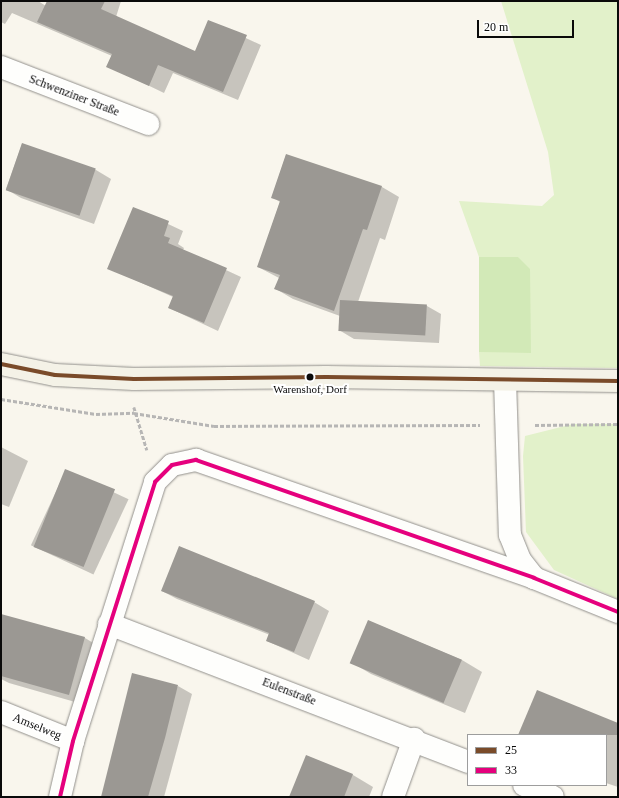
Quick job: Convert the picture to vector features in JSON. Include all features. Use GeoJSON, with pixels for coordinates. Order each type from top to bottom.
{"type":"FeatureCollection","features":[{"type":"Feature","properties":{"kind":"main road"},"geometry":{"type":"LineString","coordinates":[[1,364],[55,375],[134,379],[326,377],[618,381]]}},
{"type":"Feature","properties":{"kind":"street","name":"Schwenziner Straße"},"geometry":{"type":"LineString","coordinates":[[1,67],[148,124]]}},
{"type":"Feature","properties":{"kind":"street"},"geometry":{"type":"LineString","coordinates":[[505,380],[510,535],[520,560],[534,578]]}},
{"type":"Feature","properties":{"kind":"street"},"geometry":{"type":"LineString","coordinates":[[60,797],[73,741],[155,482],[172,465],[196,460],[534,578],[618,612]]}},
{"type":"Feature","properties":{"kind":"street","name":"Eulenstraße"},"geometry":{"type":"LineString","coordinates":[[109,624],[414,739],[467,762]]}},
{"type":"Feature","properties":{"kind":"street","name":"Amselweg"},"geometry":{"type":"LineString","coordinates":[[1,712],[73,741]]}},
{"type":"Feature","properties":{"kind":"street"},"geometry":{"type":"LineString","coordinates":[[393,797],[414,739]]}},
{"type":"Feature","properties":{"kind":"street"},"geometry":{"type":"LineString","coordinates":[[526,786],[553,797]]}},
{"type":"Feature","properties":{"kind":"path"},"geometry":{"type":"LineString","coordinates":[[134,379],[134,413],[149,455],[172,465]]}},
{"type":"Feature","properties":{"kind":"path"},"geometry":{"type":"LineString","coordinates":[[1,399],[96,414],[134,413],[214,426],[618,424]]}},
{"type":"Feature","properties":{"kind":"green space"},"geometry":{"type":"Polygon","coordinates":[[[501,1],[618,1],[618,368],[480,366],[479,352],[531,352],[518,257],[479,257],[459,201],[542,206],[554,195],[548,152],[501,1]]]}},
{"type":"Feature","properties":{"kind":"green space"},"geometry":{"type":"Polygon","coordinates":[[[479,257],[518,257],[530,269],[531,353],[479,352],[479,257]]]}},
{"type":"Feature","properties":{"kind":"green space"},"geometry":{"type":"Polygon","coordinates":[[[573,424],[618,424],[618,599],[554,570],[526,532],[523,456],[525,436],[573,424]]]}},
{"type":"Feature","properties":{"kind":"building"},"geometry":{"type":"Polygon","coordinates":[[[47,1],[105,1],[101,9],[195,51],[208,20],[247,35],[223,92],[158,65],[149,86],[106,67],[112,54],[37,22],[47,1]]]}},
{"type":"Feature","properties":{"kind":"building"},"geometry":{"type":"Polygon","coordinates":[[[22,143],[96,168],[79,216],[6,190],[22,143]]]}},
{"type":"Feature","properties":{"kind":"building"},"geometry":{"type":"Polygon","coordinates":[[[286,154],[382,186],[367,230],[363,229],[334,311],[274,289],[280,275],[257,267],[280,201],[271,198],[286,154]]]}},
{"type":"Feature","properties":{"kind":"building"},"geometry":{"type":"Polygon","coordinates":[[[133,207],[169,221],[164,236],[170,238],[168,243],[227,268],[204,323],[168,308],[173,296],[107,269],[133,207]]]}},
{"type":"Feature","properties":{"kind":"building"},"geometry":{"type":"Polygon","coordinates":[[[340,300],[427,305],[425,336],[338,331],[340,300]]]}},
{"type":"Feature","properties":{"kind":"building"},"geometry":{"type":"Polygon","coordinates":[[[65,469],[115,489],[84,567],[34,547],[65,469]]]}},
{"type":"Feature","properties":{"kind":"building"},"geometry":{"type":"Polygon","coordinates":[[[179,546],[315,601],[294,652],[266,641],[269,633],[161,591],[179,546]]]}},
{"type":"Feature","properties":{"kind":"building"},"geometry":{"type":"Polygon","coordinates":[[[1,614],[85,637],[69,695],[1,676],[1,614]]]}},
{"type":"Feature","properties":{"kind":"building"},"geometry":{"type":"Polygon","coordinates":[[[368,620],[462,660],[444,703],[350,663],[368,620]]]}},
{"type":"Feature","properties":{"kind":"building"},"geometry":{"type":"Polygon","coordinates":[[[132,673],[178,685],[165,738],[148,797],[101,797],[132,673]]]}},
{"type":"Feature","properties":{"kind":"building"},"geometry":{"type":"Polygon","coordinates":[[[537,690],[618,723],[618,735],[518,734],[537,690]]]}},
{"type":"Feature","properties":{"kind":"building"},"geometry":{"type":"Polygon","coordinates":[[[306,755],[353,774],[344,797],[289,797],[306,755]]]}},
{"type":"Feature","properties":{"kind":"transit line","name":"25"},"geometry":{"type":"LineString","coordinates":[[1,364],[55,375],[134,379],[326,377],[618,381]]}},
{"type":"Feature","properties":{"kind":"transit line","name":"33"},"geometry":{"type":"LineString","coordinates":[[60,797],[73,741],[155,482],[172,465],[196,460],[534,578],[618,612]]}},
{"type":"Feature","properties":{"kind":"place","name":"Warenshof, Dorf"},"geometry":{"type":"Point","coordinates":[310,377]}}]}
